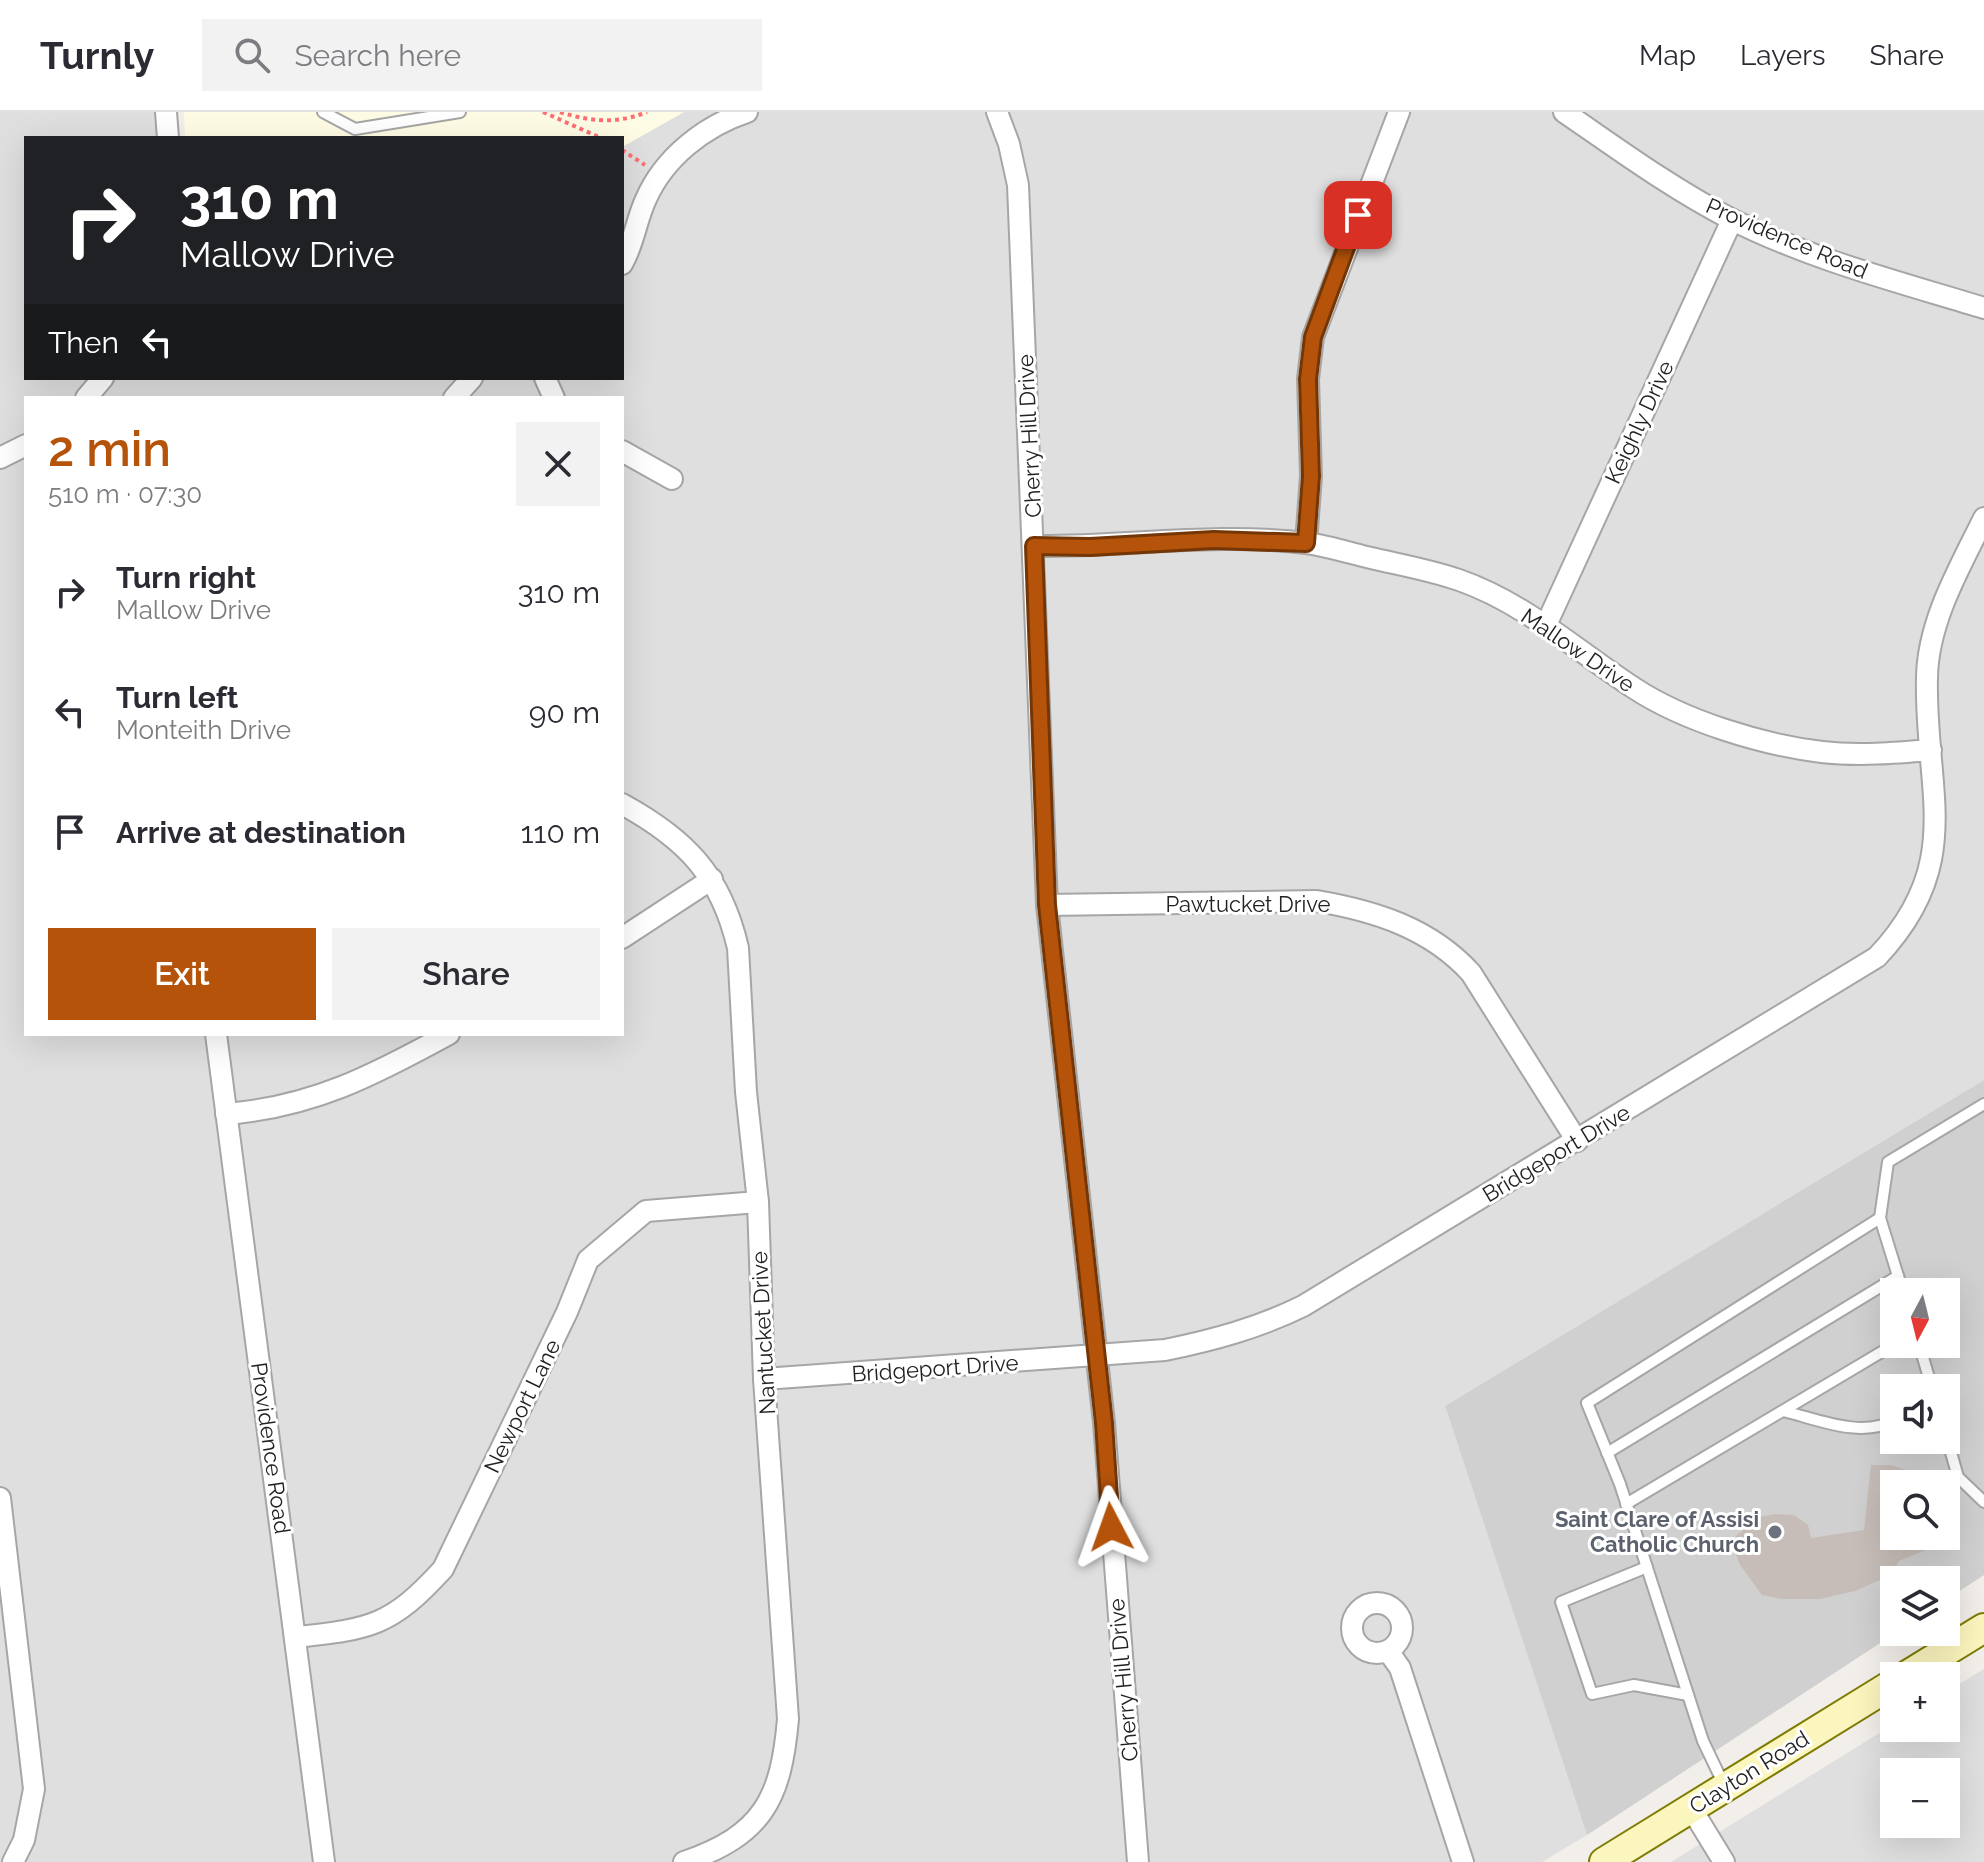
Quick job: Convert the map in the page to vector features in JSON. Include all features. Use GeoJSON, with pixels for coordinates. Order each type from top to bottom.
{"type":"FeatureCollection","features":[{"type":"Feature","properties":{"kind":"main road"},"geometry":{"type":"LineString","coordinates":[[1929,1662],[1984,1628]]}},
{"type":"Feature","properties":{"kind":"main road","name":"Clayton Road"},"geometry":{"type":"LineString","coordinates":[[1604,1862],[1880,1692]]}},
{"type":"Feature","properties":{"kind":"street"},"geometry":{"type":"LineString","coordinates":[[166,112],[168,136]]}},
{"type":"Feature","properties":{"kind":"street"},"geometry":{"type":"LineString","coordinates":[[624,259],[646,199],[667,166],[694,139],[720,123],[747,112]]}},
{"type":"Feature","properties":{"kind":"street","name":"Cherry Hill Drive"},"geometry":{"type":"LineString","coordinates":[[997,112],[1009,144],[1018,185],[1047,905],[1104,1423],[1138,1862]]}},
{"type":"Feature","properties":{"kind":"street"},"geometry":{"type":"LineString","coordinates":[[1306,543],[1311,476],[1308,379],[1313,337],[1399,112]]}},
{"type":"Feature","properties":{"kind":"street","name":"Providence Road"},"geometry":{"type":"LineString","coordinates":[[1564,112],[1641,166],[1732,220],[1813,253],[1984,308]]}},
{"type":"Feature","properties":{"kind":"street","name":"Keighly Drive"},"geometry":{"type":"LineString","coordinates":[[1546,625],[1732,220]]}},
{"type":"Feature","properties":{"kind":"street"},"geometry":{"type":"LineString","coordinates":[[88,396],[101,380]]}},
{"type":"Feature","properties":{"kind":"street"},"geometry":{"type":"LineString","coordinates":[[456,396],[470,380]]}},
{"type":"Feature","properties":{"kind":"street"},"geometry":{"type":"LineString","coordinates":[[0,458],[24,446]]}},
{"type":"Feature","properties":{"kind":"street"},"geometry":{"type":"LineString","coordinates":[[624,452],[672,479]]}},
{"type":"Feature","properties":{"kind":"street","name":"Bridgeport Drive"},"geometry":{"type":"LineString","coordinates":[[764,1379],[1165,1350],[1227,1337],[1267,1323],[1303,1306],[1877,957],[1910,919],[1932,864],[1937,832],[1927,676],[1932,638],[1955,577],[1984,518]]}},
{"type":"Feature","properties":{"kind":"street","name":"Mallow Drive"},"geometry":{"type":"LineString","coordinates":[[1034,546],[1090,547],[1214,540],[1306,543],[1461,581],[1546,625],[1638,691],[1685,715],[1734,731],[1821,752],[1868,755],[1931,750]]}},
{"type":"Feature","properties":{"kind":"street","name":"Nantucket Drive"},"geometry":{"type":"LineString","coordinates":[[624,805],[671,833],[695,856],[712,879],[734,927],[738,948],[746,1092],[758,1202],[764,1379],[788,1719],[785,1756],[778,1784],[746,1832],[720,1849],[684,1862]]}},
{"type":"Feature","properties":{"kind":"street"},"geometry":{"type":"LineString","coordinates":[[624,937],[712,879]]}},
{"type":"Feature","properties":{"kind":"street","name":"Pawtucket Drive"},"geometry":{"type":"LineString","coordinates":[[1047,905],[1317,901],[1350,907],[1406,925],[1454,955],[1471,973],[1577,1141]]}},
{"type":"Feature","properties":{"kind":"street","name":"Providence Road"},"geometry":{"type":"LineString","coordinates":[[216,1036],[324,1862]]}},
{"type":"Feature","properties":{"kind":"street"},"geometry":{"type":"LineString","coordinates":[[226,1114],[269,1111],[311,1099],[367,1078],[445,1036]]}},
{"type":"Feature","properties":{"kind":"street","name":"Newport Lane"},"geometry":{"type":"LineString","coordinates":[[297,1637],[362,1630],[390,1617],[419,1596],[443,1569],[567,1312],[588,1260],[646,1211],[758,1202]]}},
{"type":"Feature","properties":{"kind":"street"},"geometry":{"type":"LineString","coordinates":[[0,1498],[34,1789],[24,1840],[13,1862]]}},
{"type":"Feature","properties":{"kind":"street"},"geometry":{"type":"LineString","coordinates":[[1388,1651],[1400,1668],[1463,1862]]}},
{"type":"Feature","properties":{"kind":"street"},"geometry":{"type":"LineString","coordinates":[[1691,1808],[1724,1862]]}},
{"type":"Feature","properties":{"kind":"lane"},"geometry":{"type":"LineString","coordinates":[[323,112],[355,129],[460,112]]}},
{"type":"Feature","properties":{"kind":"lane"},"geometry":{"type":"LineString","coordinates":[[1607,1453],[1898,1276],[1880,1218],[1888,1162],[1984,1104]]}},
{"type":"Feature","properties":{"kind":"lane"},"geometry":{"type":"LineString","coordinates":[[1725,1787],[1703,1741],[1620,1484],[1587,1403],[1880,1218]]}},
{"type":"Feature","properties":{"kind":"lane"},"geometry":{"type":"LineString","coordinates":[[1626,1504],[1880,1353]]}},
{"type":"Feature","properties":{"kind":"lane"},"geometry":{"type":"LineString","coordinates":[[1783,1411],[1862,1429],[1880,1426]]}},
{"type":"Feature","properties":{"kind":"lane"},"geometry":{"type":"LineString","coordinates":[[1951,1454],[1958,1477],[1984,1502]]}},
{"type":"Feature","properties":{"kind":"lane"},"geometry":{"type":"LineString","coordinates":[[1647,1567],[1561,1602],[1592,1694],[1634,1685],[1688,1695]]}},
{"type":"Feature","properties":{"kind":"path"},"geometry":{"type":"LineString","coordinates":[[543,112],[597,136]]}},
{"type":"Feature","properties":{"kind":"path"},"geometry":{"type":"LineString","coordinates":[[560,112],[600,121],[619,121],[647,112]]}},
{"type":"Feature","properties":{"kind":"shaded area"},"geometry":{"type":"Polygon","coordinates":[[[0,112],[158,112],[160,136],[24,136],[24,380],[624,380],[624,146],[684,112],[1984,112],[1984,1080],[1445,1406],[1587,1835],[1542,1862],[0,1862],[0,112]]]}},
{"type":"Feature","properties":{"kind":"shaded area"},"geometry":{"type":"Polygon","coordinates":[[[184,112],[684,112],[624,146],[624,136],[185,136],[184,112]]]}},
{"type":"Feature","properties":{"kind":"shaded area"},"geometry":{"type":"Polygon","coordinates":[[[1984,1080],[1984,1575],[1960,1591],[1960,1566],[1880,1566],[1880,1643],[1587,1835],[1445,1406],[1984,1080]]]}},
{"type":"Feature","properties":{"kind":"shaded area"},"geometry":{"type":"Polygon","coordinates":[[[1984,1669],[1984,1862],[1671,1862],[1880,1733],[1880,1742],[1960,1742],[1960,1684],[1984,1669]]]}},
{"type":"Feature","properties":{"kind":"building","name":"Saint Clare of Assisi Catholic Church"},"geometry":{"type":"Polygon","coordinates":[[[1871,1465],[1891,1465],[1907,1470],[1880,1470],[1880,1550],[1926,1550],[1899,1561],[1896,1566],[1880,1566],[1880,1580],[1855,1591],[1820,1599],[1781,1599],[1762,1595],[1740,1565],[1735,1552],[1736,1536],[1759,1517],[1775,1514],[1794,1515],[1808,1525],[1811,1538],[1864,1530],[1871,1465]]]}},
{"type":"Feature","properties":{"kind":"place","name":"Saint Clare of Assisi Catholic Church"},"geometry":{"type":"Point","coordinates":[1775,1532]}},
{"type":"Feature","properties":{"kind":"route"},"geometry":{"type":"LineString","coordinates":[[1111,1527],[1104,1423],[1047,905],[1034,546],[1090,547],[1214,540],[1306,543],[1311,476],[1308,379],[1313,337],[1358,215]]}}]}
